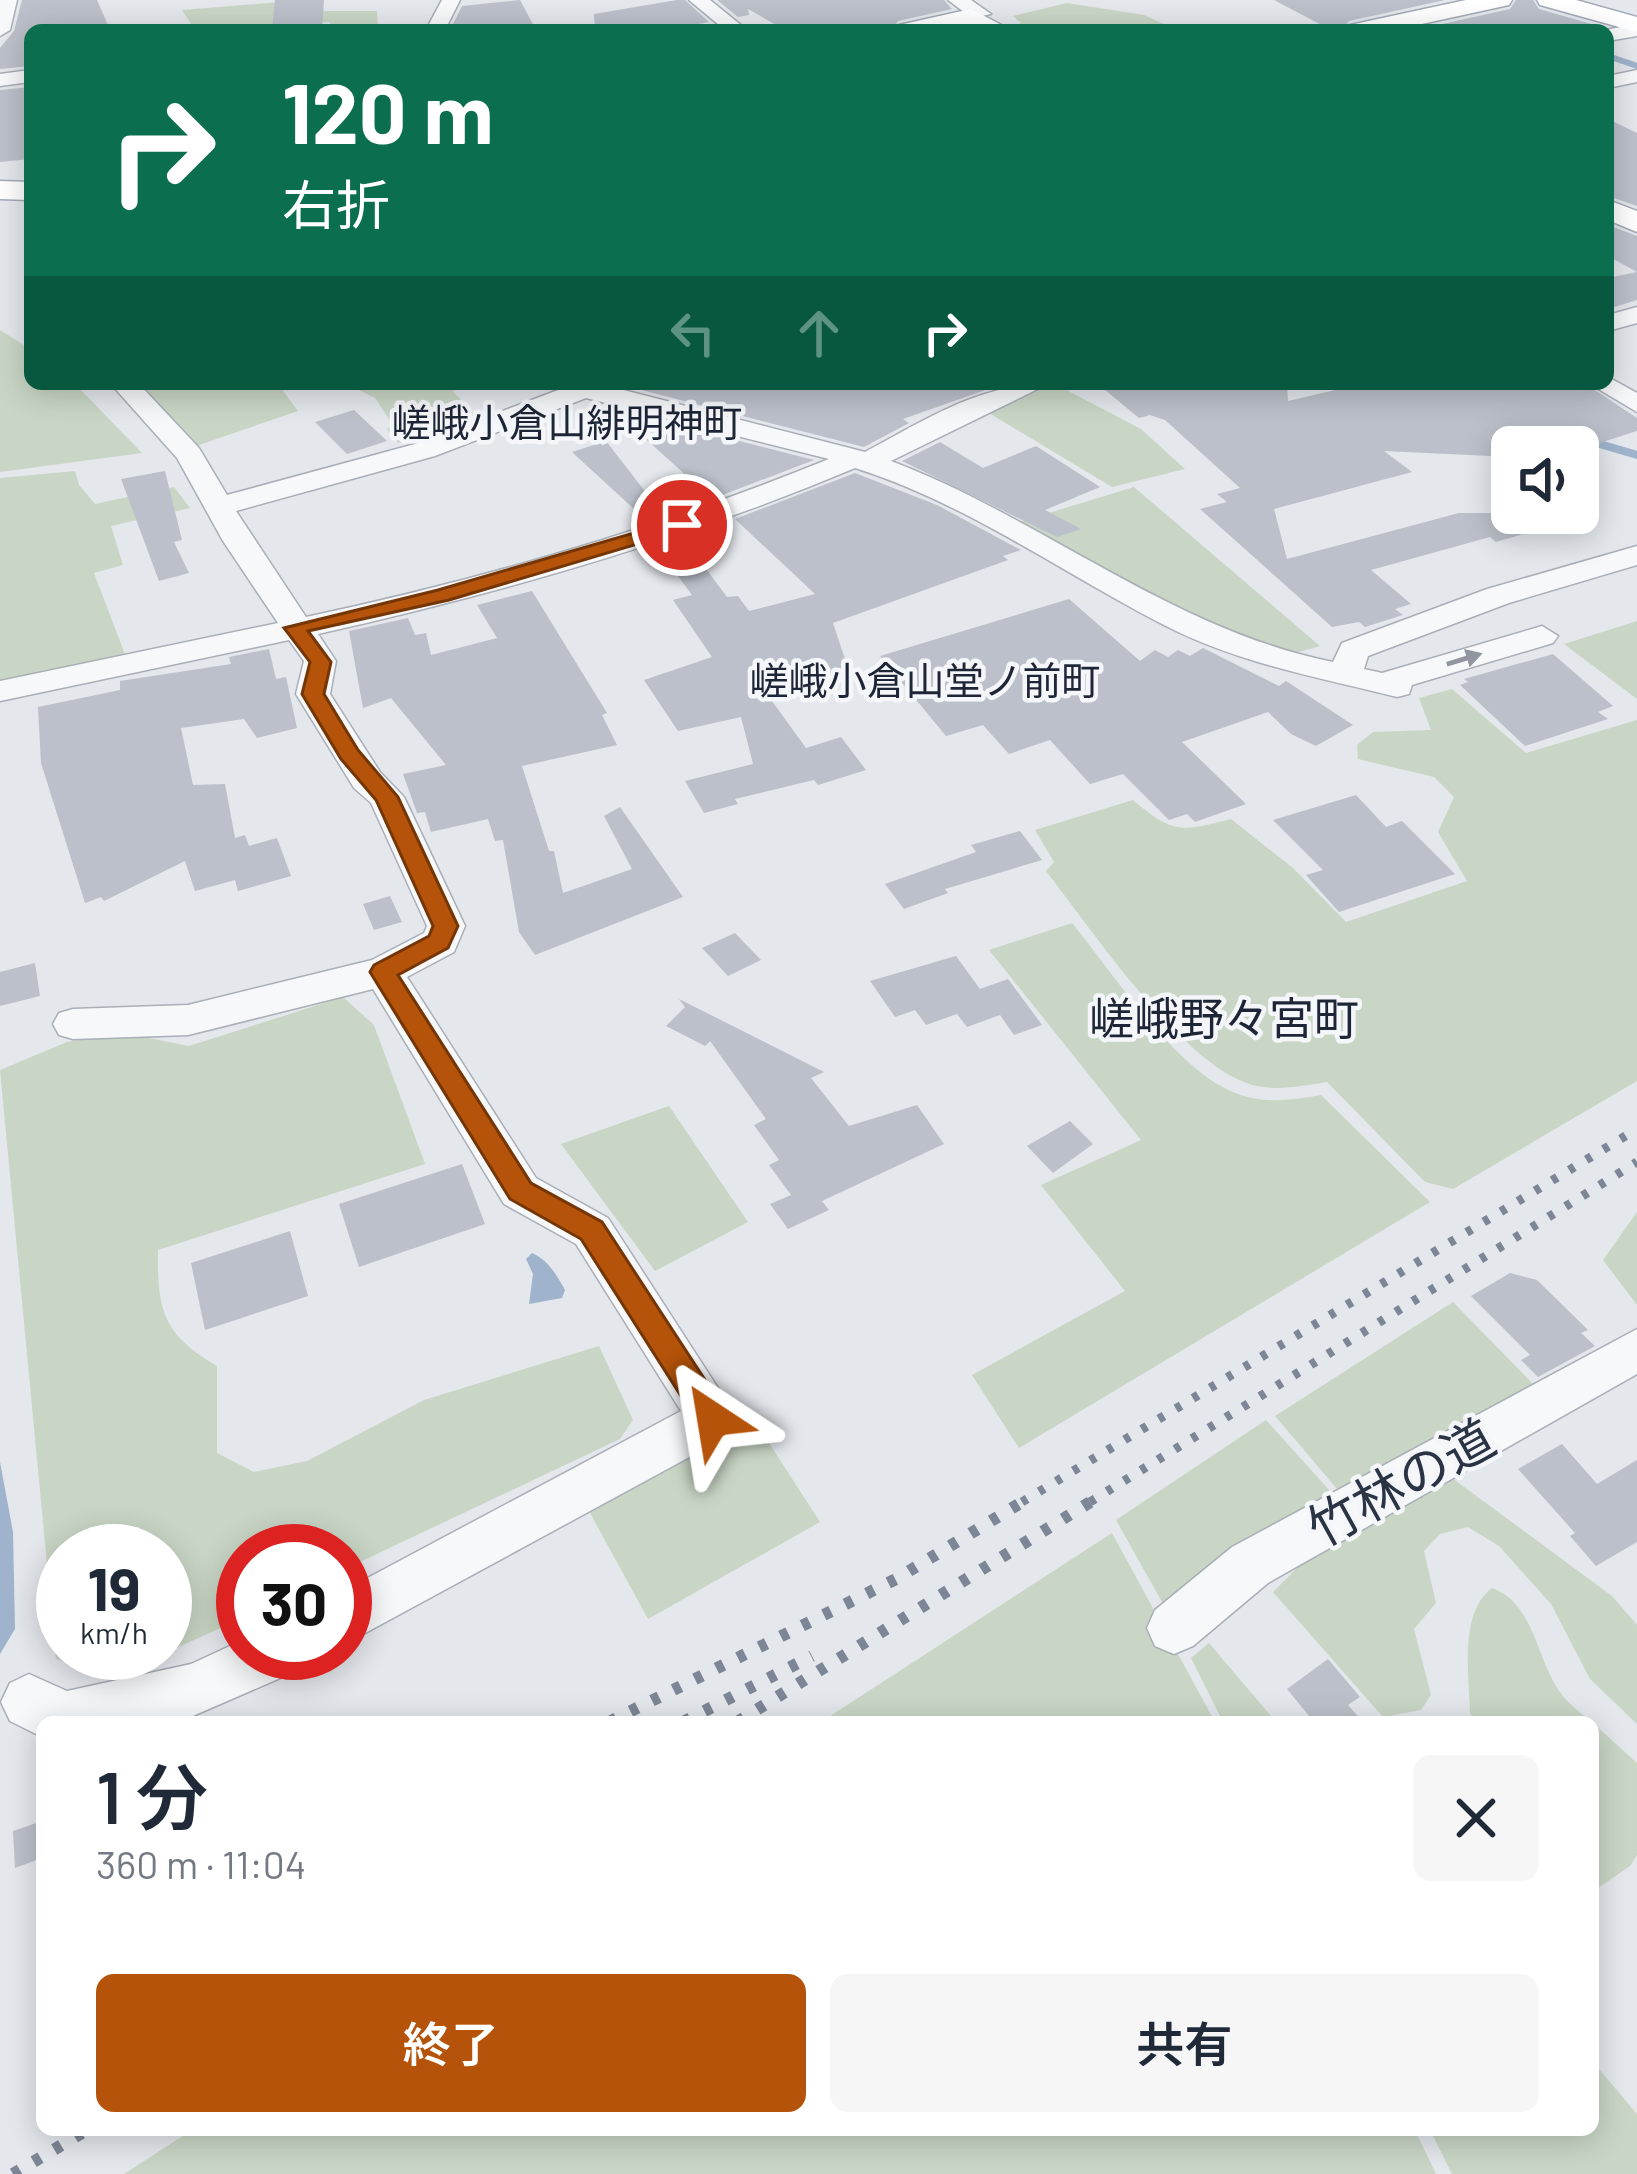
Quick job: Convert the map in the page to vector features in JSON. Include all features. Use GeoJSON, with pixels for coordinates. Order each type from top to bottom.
{"type":"FeatureCollection","features":[{"type":"Feature","properties":{"kind":"main road"},"geometry":{"type":"LineString","coordinates":[[1387,24],[1500,0]]}},
{"type":"Feature","properties":{"kind":"main road"},"geometry":{"type":"LineString","coordinates":[[1549,0],[1627,24]]}},
{"type":"Feature","properties":{"kind":"main road"},"geometry":{"type":"LineString","coordinates":[[923,24],[964,8],[989,24]]}},
{"type":"Feature","properties":{"kind":"street"},"geometry":{"type":"LineString","coordinates":[[0,30],[8,0]]}},
{"type":"Feature","properties":{"kind":"street"},"geometry":{"type":"LineString","coordinates":[[698,0],[729,24]]}},
{"type":"Feature","properties":{"kind":"street"},"geometry":{"type":"LineString","coordinates":[[73,1024],[122,1018],[188,1021],[383,972],[440,942],[446,926],[386,797],[356,763],[313,694],[320,662],[238,541],[189,454],[130,390]]}},
{"type":"Feature","properties":{"kind":"street"},"geometry":{"type":"LineString","coordinates":[[222,506],[425,450],[577,390]]}},
{"type":"Feature","properties":{"kind":"street"},"geometry":{"type":"LineString","coordinates":[[592,390],[765,429],[974,508],[1087,572],[1254,655],[1392,685],[1542,636]]}},
{"type":"Feature","properties":{"kind":"street"},"geometry":{"type":"LineString","coordinates":[[0,691],[442,595],[610,549],[859,462],[970,408],[1019,390]]}},
{"type":"Feature","properties":{"kind":"street"},"geometry":{"type":"LineString","coordinates":[[1345,674],[1354,650],[1498,596],[1637,554]]}},
{"type":"Feature","properties":{"kind":"street"},"geometry":{"type":"LineString","coordinates":[[372,1603],[713,1419],[592,1231],[520,1191],[383,972]]}},
{"type":"Feature","properties":{"kind":"street","name":"竹林の道"},"geometry":{"type":"LineString","coordinates":[[1174,1628],[1250,1565],[1637,1350]]}},
{"type":"Feature","properties":{"kind":"street"},"geometry":{"type":"LineString","coordinates":[[81,1716],[195,1691],[218,1680]]}},
{"type":"Feature","properties":{"kind":"street"},"geometry":{"type":"LineString","coordinates":[[29,1702],[59,1716]]}},
{"type":"Feature","properties":{"kind":"green space"},"geometry":{"type":"Polygon","coordinates":[[[293,1],[296,11],[377,11],[378,24],[191,24],[182,10],[293,1]]]}},
{"type":"Feature","properties":{"kind":"green space"},"geometry":{"type":"Polygon","coordinates":[[[1067,3],[1144,15],[1164,24],[1018,24],[1013,16],[1067,3]]]}},
{"type":"Feature","properties":{"kind":"green space"},"geometry":{"type":"Polygon","coordinates":[[[0,330],[24,345],[24,390],[81,390],[142,453],[0,472],[0,330]]]}},
{"type":"Feature","properties":{"kind":"green space"},"geometry":{"type":"Polygon","coordinates":[[[141,390],[282,390],[298,411],[196,446],[141,390]]]}},
{"type":"Feature","properties":{"kind":"green space"},"geometry":{"type":"Polygon","coordinates":[[[359,390],[452,390],[478,418],[398,443],[387,429],[393,425],[375,398],[359,390]]]}},
{"type":"Feature","properties":{"kind":"green space"},"geometry":{"type":"Polygon","coordinates":[[[1039,390],[1066,390],[1141,429],[1185,469],[1112,487],[984,410],[1039,390]]]}},
{"type":"Feature","properties":{"kind":"green space"},"geometry":{"type":"Polygon","coordinates":[[[75,471],[79,485],[95,504],[174,487],[190,508],[111,526],[123,565],[94,573],[126,657],[0,686],[0,478],[75,471]]]}},
{"type":"Feature","properties":{"kind":"green space"},"geometry":{"type":"Polygon","coordinates":[[[1134,487],[1320,646],[1285,656],[1257,651],[1016,523],[1134,487]]]}},
{"type":"Feature","properties":{"kind":"green space"},"geometry":{"type":"Polygon","coordinates":[[[1637,621],[1637,699],[1564,644],[1637,621]]]}},
{"type":"Feature","properties":{"kind":"green space"},"geometry":{"type":"Polygon","coordinates":[[[1452,689],[1526,753],[1637,720],[1637,1081],[1453,1189],[1425,1182],[1327,1082],[1285,1088],[1254,1085],[1218,1068],[1191,1046],[1137,989],[1046,871],[1054,862],[1035,830],[1133,800],[1178,827],[1231,819],[1293,868],[1346,922],[1467,881],[1438,832],[1454,797],[1434,777],[1358,759],[1357,745],[1373,732],[1431,730],[1419,698],[1452,689]]]}},
{"type":"Feature","properties":{"kind":"green space"},"geometry":{"type":"Polygon","coordinates":[[[1072,923],[1147,1019],[1192,1065],[1248,1097],[1280,1100],[1321,1095],[1430,1202],[1019,1448],[972,1375],[1125,1291],[1041,1185],[1141,1140],[989,950],[1072,923]]]}},
{"type":"Feature","properties":{"kind":"green space"},"geometry":{"type":"Polygon","coordinates":[[[343,997],[374,1025],[425,1164],[158,1250],[159,1289],[167,1319],[185,1343],[217,1366],[217,1453],[254,1472],[307,1461],[424,1400],[599,1346],[633,1420],[620,1439],[372,1556],[372,1524],[216,1524],[216,1630],[192,1641],[192,1524],[43,1524],[0,1070],[67,1042],[119,1032],[189,1046],[343,997]]]}},
{"type":"Feature","properties":{"kind":"green space"},"geometry":{"type":"Polygon","coordinates":[[[669,1106],[748,1222],[655,1271],[561,1144],[669,1106]]]}},
{"type":"Feature","properties":{"kind":"green space"},"geometry":{"type":"Polygon","coordinates":[[[1637,1212],[1637,1305],[1603,1260],[1637,1212]]]}},
{"type":"Feature","properties":{"kind":"green space"},"geometry":{"type":"Polygon","coordinates":[[[1453,1302],[1536,1387],[1349,1503],[1275,1416],[1453,1302]]]}},
{"type":"Feature","properties":{"kind":"green space"},"geometry":{"type":"Polygon","coordinates":[[[1266,1420],[1341,1503],[1166,1609],[1116,1520],[1266,1420]]]}},
{"type":"Feature","properties":{"kind":"green space"},"geometry":{"type":"Polygon","coordinates":[[[756,1423],[820,1522],[648,1619],[589,1511],[756,1423]]]}},
{"type":"Feature","properties":{"kind":"green space"},"geometry":{"type":"Polygon","coordinates":[[[1452,1478],[1612,1596],[1637,1625],[1637,1724],[1590,1679],[1551,1604],[1499,1546],[1468,1527],[1440,1534],[1424,1551],[1436,1603],[1414,1629],[1431,1695],[1421,1710],[1382,1716],[1273,1592],[1313,1552],[1452,1478]]]}},
{"type":"Feature","properties":{"kind":"green space"},"geometry":{"type":"Polygon","coordinates":[[[1112,1533],[1212,1716],[830,1716],[1112,1533]]]}},
{"type":"Feature","properties":{"kind":"green space"},"geometry":{"type":"Polygon","coordinates":[[[1492,1588],[1518,1607],[1554,1683],[1585,1716],[1472,1716],[1470,1628],[1492,1588]]]}},
{"type":"Feature","properties":{"kind":"green space"},"geometry":{"type":"Polygon","coordinates":[[[1209,1643],[1271,1716],[1220,1716],[1191,1658],[1209,1643]]]}},
{"type":"Feature","properties":{"kind":"green space"},"geometry":{"type":"Polygon","coordinates":[[[1599,1728],[1637,1763],[1637,1855],[1630,1866],[1599,1887],[1599,1728]]]}},
{"type":"Feature","properties":{"kind":"green space"},"geometry":{"type":"Polygon","coordinates":[[[1599,2069],[1637,2114],[1637,2174],[1452,2174],[1433,2136],[1599,2136],[1599,2069]]]}},
{"type":"Feature","properties":{"kind":"green space"},"geometry":{"type":"Polygon","coordinates":[[[183,2136],[1418,2136],[1436,2174],[124,2174],[183,2136]]]}},
{"type":"Feature","properties":{"kind":"water"},"geometry":{"type":"Polygon","coordinates":[[[532,1253],[555,1273],[565,1290],[562,1298],[529,1304],[533,1274],[526,1259],[532,1253]]]}},
{"type":"Feature","properties":{"kind":"water"},"geometry":{"type":"Polygon","coordinates":[[[0,1462],[13,1532],[15,1629],[0,1654],[0,1462]]]}},
{"type":"Feature","properties":{"kind":"building"},"geometry":{"type":"Polygon","coordinates":[[[22,0],[97,0],[108,24],[24,24],[24,67],[0,69],[0,48],[14,31],[22,0]]]}},
{"type":"Feature","properties":{"kind":"building"},"geometry":{"type":"Polygon","coordinates":[[[275,0],[324,0],[322,24],[273,24],[275,0]]]}},
{"type":"Feature","properties":{"kind":"building"},"geometry":{"type":"Polygon","coordinates":[[[520,0],[533,24],[453,24],[462,6],[520,0]]]}},
{"type":"Feature","properties":{"kind":"building"},"geometry":{"type":"Polygon","coordinates":[[[685,0],[709,22],[595,24],[594,14],[685,0]]]}},
{"type":"Feature","properties":{"kind":"building"},"geometry":{"type":"Polygon","coordinates":[[[717,0],[944,0],[952,9],[896,24],[774,24],[748,9],[749,15],[738,17],[717,0]]]}},
{"type":"Feature","properties":{"kind":"building"},"geometry":{"type":"Polygon","coordinates":[[[1274,0],[1445,0],[1347,24],[1320,24],[1274,0]]]}},
{"type":"Feature","properties":{"kind":"building"},"geometry":{"type":"Polygon","coordinates":[[[1516,0],[1533,0],[1539,9],[1592,24],[1442,24],[1510,9],[1516,0]]]}},
{"type":"Feature","properties":{"kind":"building"},"geometry":{"type":"Polygon","coordinates":[[[24,88],[24,160],[0,162],[0,90],[24,88]]]}},
{"type":"Feature","properties":{"kind":"building"},"geometry":{"type":"Polygon","coordinates":[[[1614,122],[1637,133],[1637,206],[1614,198],[1614,122]]]}},
{"type":"Feature","properties":{"kind":"building"},"geometry":{"type":"Polygon","coordinates":[[[1614,227],[1637,236],[1637,272],[1614,259],[1614,227]]]}},
{"type":"Feature","properties":{"kind":"building"},"geometry":{"type":"Polygon","coordinates":[[[1637,272],[1637,300],[1614,307],[1614,277],[1637,272]]]}},
{"type":"Feature","properties":{"kind":"building"},"geometry":{"type":"Polygon","coordinates":[[[641,390],[985,390],[903,419],[909,423],[864,447],[641,390]]]}},
{"type":"Feature","properties":{"kind":"building"},"geometry":{"type":"Polygon","coordinates":[[[1105,390],[1287,390],[1288,401],[1335,390],[1595,390],[1637,418],[1637,431],[1599,443],[1599,426],[1491,426],[1491,456],[1384,451],[1412,472],[1274,509],[1287,559],[1459,513],[1491,513],[1491,534],[1523,534],[1496,542],[1490,537],[1371,570],[1411,604],[1395,609],[1403,615],[1365,627],[1359,622],[1332,627],[1200,509],[1227,502],[1217,494],[1240,488],[1165,420],[1150,415],[1139,418],[1105,390]]]}},
{"type":"Feature","properties":{"kind":"building"},"geometry":{"type":"Polygon","coordinates":[[[354,410],[387,441],[347,454],[315,422],[354,410]]]}},
{"type":"Feature","properties":{"kind":"building"},"geometry":{"type":"Polygon","coordinates":[[[664,422],[814,460],[712,499],[637,431],[664,422]]]}},
{"type":"Feature","properties":{"kind":"building"},"geometry":{"type":"Polygon","coordinates":[[[606,441],[661,512],[653,519],[647,521],[572,452],[606,441]]]}},
{"type":"Feature","properties":{"kind":"building"},"geometry":{"type":"Polygon","coordinates":[[[940,442],[983,468],[1036,446],[1100,487],[1045,510],[1081,529],[1057,537],[902,461],[940,442]]]}},
{"type":"Feature","properties":{"kind":"building"},"geometry":{"type":"Polygon","coordinates":[[[165,471],[182,540],[174,542],[189,573],[159,581],[121,479],[165,471]]]}},
{"type":"Feature","properties":{"kind":"building"},"geometry":{"type":"Polygon","coordinates":[[[855,473],[937,505],[1021,550],[1003,556],[1008,560],[833,623],[849,671],[764,690],[806,748],[841,737],[866,770],[818,785],[814,780],[735,799],[738,804],[704,813],[685,781],[753,764],[741,717],[678,731],[644,680],[712,657],[673,600],[692,595],[656,547],[683,538],[727,597],[738,596],[749,611],[815,594],[735,519],[855,473]]]}},
{"type":"Feature","properties":{"kind":"building"},"geometry":{"type":"Polygon","coordinates":[[[532,591],[607,713],[602,715],[617,745],[522,766],[549,851],[554,851],[563,893],[632,869],[604,816],[620,807],[683,897],[535,955],[519,932],[503,840],[495,841],[488,819],[431,832],[425,812],[417,813],[403,774],[446,765],[391,698],[363,708],[349,631],[408,618],[415,635],[426,633],[431,655],[497,638],[477,605],[532,591]]]}},
{"type":"Feature","properties":{"kind":"building"},"geometry":{"type":"Polygon","coordinates":[[[1069,599],[1140,661],[1155,650],[1168,657],[1178,650],[1190,656],[1203,648],[1279,686],[1286,681],[1353,725],[1316,746],[1291,734],[1268,712],[1182,742],[1246,804],[1195,822],[1187,814],[1169,820],[1123,774],[1090,784],[1050,740],[1009,754],[983,725],[946,736],[880,656],[1069,599]]]}},
{"type":"Feature","properties":{"kind":"building"},"geometry":{"type":"Polygon","coordinates":[[[269,649],[276,679],[286,677],[297,728],[257,738],[244,719],[181,728],[193,785],[225,784],[235,838],[245,835],[249,846],[277,838],[291,876],[238,891],[235,880],[195,891],[185,861],[104,901],[101,897],[85,903],[41,763],[38,707],[120,690],[120,681],[231,664],[229,657],[269,649]]]}},
{"type":"Feature","properties":{"kind":"building"},"geometry":{"type":"Polygon","coordinates":[[[1553,654],[1613,706],[1598,712],[1608,719],[1525,746],[1460,685],[1468,682],[1464,679],[1553,654]]]}},
{"type":"Feature","properties":{"kind":"building"},"geometry":{"type":"Polygon","coordinates":[[[1356,795],[1386,827],[1402,821],[1455,874],[1339,912],[1306,875],[1323,870],[1273,820],[1356,795]]]}},
{"type":"Feature","properties":{"kind":"building"},"geometry":{"type":"Polygon","coordinates":[[[1020,831],[1042,860],[945,889],[948,893],[904,909],[885,884],[976,852],[971,845],[1020,831]]]}},
{"type":"Feature","properties":{"kind":"building"},"geometry":{"type":"Polygon","coordinates":[[[390,896],[402,922],[374,930],[363,904],[390,896]]]}},
{"type":"Feature","properties":{"kind":"building"},"geometry":{"type":"Polygon","coordinates":[[[735,933],[761,960],[728,976],[702,948],[735,933]]]}},
{"type":"Feature","properties":{"kind":"building"},"geometry":{"type":"Polygon","coordinates":[[[956,956],[980,989],[1008,979],[1042,1025],[1014,1035],[1000,1015],[967,1027],[957,1014],[926,1025],[915,1010],[895,1017],[870,981],[956,956]]]}},
{"type":"Feature","properties":{"kind":"building"},"geometry":{"type":"Polygon","coordinates":[[[35,963],[40,996],[0,1006],[0,972],[35,963]]]}},
{"type":"Feature","properties":{"kind":"building"},"geometry":{"type":"Polygon","coordinates":[[[679,999],[824,1072],[811,1078],[849,1126],[917,1105],[944,1144],[822,1201],[829,1210],[788,1229],[770,1204],[791,1195],[769,1165],[779,1160],[754,1125],[766,1119],[710,1041],[705,1046],[666,1026],[685,1007],[679,999]]]}},
{"type":"Feature","properties":{"kind":"building"},"geometry":{"type":"Polygon","coordinates":[[[1070,1121],[1093,1144],[1053,1173],[1027,1146],[1070,1121]]]}},
{"type":"Feature","properties":{"kind":"building"},"geometry":{"type":"Polygon","coordinates":[[[462,1164],[485,1224],[359,1267],[339,1204],[462,1164]]]}},
{"type":"Feature","properties":{"kind":"building"},"geometry":{"type":"Polygon","coordinates":[[[290,1231],[308,1296],[205,1330],[191,1263],[290,1231]]]}},
{"type":"Feature","properties":{"kind":"building"},"geometry":{"type":"Polygon","coordinates":[[[1510,1273],[1537,1280],[1588,1330],[1581,1333],[1595,1346],[1538,1377],[1521,1360],[1530,1355],[1471,1296],[1510,1273]]]}},
{"type":"Feature","properties":{"kind":"building"},"geometry":{"type":"Polygon","coordinates":[[[1562,1444],[1597,1484],[1637,1460],[1637,1542],[1596,1566],[1570,1536],[1575,1533],[1518,1469],[1562,1444]]]}},
{"type":"Feature","properties":{"kind":"building"},"geometry":{"type":"Polygon","coordinates":[[[1328,1659],[1360,1697],[1348,1705],[1358,1716],[1309,1716],[1287,1689],[1328,1659]]]}},
{"type":"Feature","properties":{"kind":"building"},"geometry":{"type":"Polygon","coordinates":[[[36,1823],[36,1860],[15,1868],[13,1831],[36,1823]]]}},
{"type":"Feature","properties":{"kind":"waterway"},"geometry":{"type":"LineString","coordinates":[[1614,58],[1637,66]]}},
{"type":"Feature","properties":{"kind":"waterway"},"geometry":{"type":"LineString","coordinates":[[1599,444],[1637,455]]}},
{"type":"Feature","properties":{"kind":"railway"},"geometry":{"type":"LineString","coordinates":[[1022,1502],[1637,1129]]}},
{"type":"Feature","properties":{"kind":"railway"},"geometry":{"type":"LineString","coordinates":[[1090,1502],[1637,1162]]}},
{"type":"Feature","properties":{"kind":"railway"},"geometry":{"type":"LineString","coordinates":[[621,1716],[896,1579],[1027,1499]]}},
{"type":"Feature","properties":{"kind":"railway"},"geometry":{"type":"LineString","coordinates":[[747,1716],[1095,1499]]}},
{"type":"Feature","properties":{"kind":"railway"},"geometry":{"type":"LineString","coordinates":[[695,1716],[812,1656]]}},
{"type":"Feature","properties":{"kind":"railway"},"geometry":{"type":"LineString","coordinates":[[13,2174],[77,2136]]}},
{"type":"Feature","properties":{"kind":"district","name":"嵯峨小倉山緋明神町"},"geometry":{"type":"Point","coordinates":[567,421]}},
{"type":"Feature","properties":{"kind":"district","name":"嵯峨小倉山堂ノ前町"},"geometry":{"type":"Point","coordinates":[925,679]}},
{"type":"Feature","properties":{"kind":"district","name":"嵯峨野々宮町"},"geometry":{"type":"Point","coordinates":[1224,1017]}},
{"type":"Feature","properties":{"kind":"route"},"geometry":{"type":"LineString","coordinates":[[682,525],[442,595],[294,628],[320,662],[313,694],[332,729],[386,797],[446,926],[440,942],[383,972],[520,1191],[592,1231],[713,1419]]}}]}
